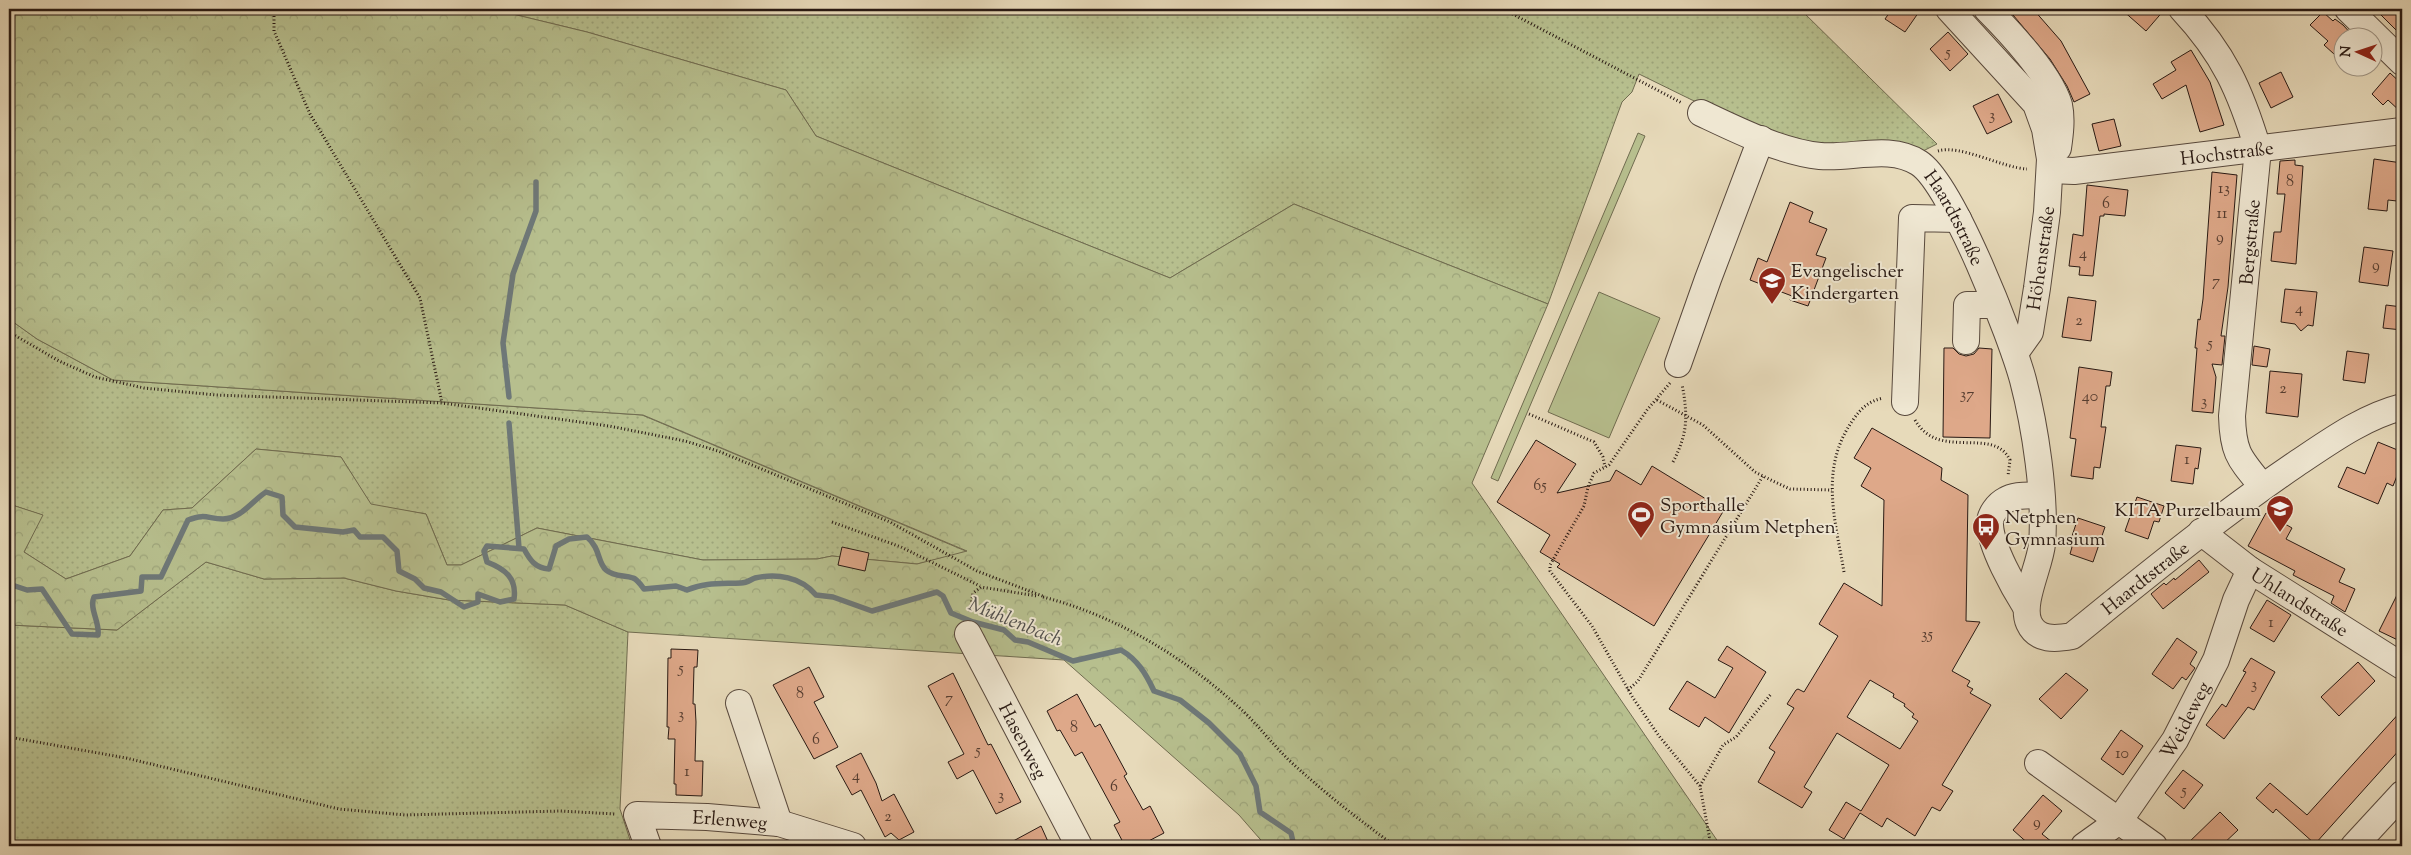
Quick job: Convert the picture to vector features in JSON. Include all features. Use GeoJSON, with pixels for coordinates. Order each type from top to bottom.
{"type":"FeatureCollection","features":[{"type":"Feature","properties":{"kind":"street","name":"Höhenstraße"},"geometry":{"type":"LineString","coordinates":[[1949,9],[2036,104],[2046,129],[2050,165],[2047,212],[2030,332],[2015,353]]}},
{"type":"Feature","properties":{"kind":"street","name":"Höhenstraße"},"geometry":{"type":"LineString","coordinates":[[1987,9],[2003,25],[2043,74],[2058,105],[2061,129],[2058,148],[2050,165]]}},
{"type":"Feature","properties":{"kind":"street","name":"Bergstraße"},"geometry":{"type":"LineString","coordinates":[[2182,9],[2206,34],[2228,69],[2247,112],[2258,149],[2232,416],[2232,441],[2239,458],[2262,486]]}},
{"type":"Feature","properties":{"kind":"street"},"geometry":{"type":"LineString","coordinates":[[2348,9],[2402,62]]}},
{"type":"Feature","properties":{"kind":"street","name":"Haardtstraße"},"geometry":{"type":"LineString","coordinates":[[1701,113],[1761,139],[1803,153],[1821,156],[1895,155],[1919,163],[1935,182],[1958,219],[1996,305],[2015,353],[2031,416],[2041,495],[2042,546],[2026,607],[2028,622],[2035,631],[2045,638],[2072,636],[2201,532],[2262,486],[2343,432],[2387,411],[2402,407]]}},
{"type":"Feature","properties":{"kind":"street","name":"Hochstraße"},"geometry":{"type":"LineString","coordinates":[[2050,165],[2074,171],[2402,130]]}},
{"type":"Feature","properties":{"kind":"street"},"geometry":{"type":"LineString","coordinates":[[1678,364],[1761,139]]}},
{"type":"Feature","properties":{"kind":"street"},"geometry":{"type":"LineString","coordinates":[[1905,397],[1912,218],[1958,219]]}},
{"type":"Feature","properties":{"kind":"street"},"geometry":{"type":"LineString","coordinates":[[1966,341],[1966,305],[1996,305]]}},
{"type":"Feature","properties":{"kind":"street"},"geometry":{"type":"LineString","coordinates":[[2007,499],[2041,495]]}},
{"type":"Feature","properties":{"kind":"street","name":"Haardtstraße"},"geometry":{"type":"LineString","coordinates":[[2007,499],[1993,513],[1990,525],[1997,550],[2012,585],[2026,607]]}},
{"type":"Feature","properties":{"kind":"street","name":"Uhlandstraße"},"geometry":{"type":"LineString","coordinates":[[2201,532],[2250,570],[2402,666]]}},
{"type":"Feature","properties":{"kind":"street","name":"Weideweg"},"geometry":{"type":"LineString","coordinates":[[2084,846],[2118,821],[2141,791],[2188,716],[2216,660],[2236,600],[2250,570]]}},
{"type":"Feature","properties":{"kind":"street","name":"Hasenweg"},"geometry":{"type":"LineString","coordinates":[[968,634],[1079,846]]}},
{"type":"Feature","properties":{"kind":"street"},"geometry":{"type":"LineString","coordinates":[[739,703],[779,823]]}},
{"type":"Feature","properties":{"kind":"street"},"geometry":{"type":"LineString","coordinates":[[2038,763],[2154,846]]}},
{"type":"Feature","properties":{"kind":"street"},"geometry":{"type":"LineString","coordinates":[[2354,846],[2402,794]]}},
{"type":"Feature","properties":{"kind":"street"},"geometry":{"type":"LineString","coordinates":[[637,815],[648,846]]}},
{"type":"Feature","properties":{"kind":"street","name":"Erlenweg"},"geometry":{"type":"LineString","coordinates":[[637,815],[707,816],[779,823],[853,846]]}},
{"type":"Feature","properties":{"kind":"path"},"geometry":{"type":"LineString","coordinates":[[274,9],[274,31],[310,114],[420,298],[442,403]]}},
{"type":"Feature","properties":{"kind":"path"},"geometry":{"type":"LineString","coordinates":[[1504,9],[1701,113]]}},
{"type":"Feature","properties":{"kind":"path"},"geometry":{"type":"LineString","coordinates":[[1919,163],[1932,153],[1944,149],[2022,169],[2050,165]]}},
{"type":"Feature","properties":{"kind":"path"},"geometry":{"type":"LineString","coordinates":[[9,332],[59,361],[86,373],[144,388],[216,395],[442,403],[608,426],[685,441],[718,451],[890,522],[977,571],[1129,628],[1184,664],[1244,713],[1290,761],[1342,808],[1395,846]]}},
{"type":"Feature","properties":{"kind":"path"},"geometry":{"type":"LineString","coordinates":[[1673,462],[1682,445],[1687,416],[1678,364]]}},
{"type":"Feature","properties":{"kind":"path"},"geometry":{"type":"LineString","coordinates":[[1844,572],[1832,504],[1836,453],[1846,429],[1858,412],[1871,400],[1905,397],[1925,434],[1938,441],[1991,444],[2006,453],[2010,460],[2007,499]]}},
{"type":"Feature","properties":{"kind":"path"},"geometry":{"type":"LineString","coordinates":[[1711,846],[1700,786],[1658,736],[1628,690],[1592,626],[1550,572],[1550,565],[1584,506],[1590,481],[1594,473],[1609,465],[1657,400],[1703,424],[1755,472],[1790,489],[1832,490]]}},
{"type":"Feature","properties":{"kind":"path"},"geometry":{"type":"LineString","coordinates":[[1529,414],[1594,442],[1603,457],[1605,467]]}},
{"type":"Feature","properties":{"kind":"path"},"geometry":{"type":"LineString","coordinates":[[1628,690],[1638,681],[1764,476]]}},
{"type":"Feature","properties":{"kind":"path"},"geometry":{"type":"LineString","coordinates":[[832,522],[901,546],[981,586],[1045,597]]}},
{"type":"Feature","properties":{"kind":"path"},"geometry":{"type":"LineString","coordinates":[[973,593],[981,586]]}},
{"type":"Feature","properties":{"kind":"path"},"geometry":{"type":"LineString","coordinates":[[1700,786],[1723,745],[1736,737],[1771,694]]}},
{"type":"Feature","properties":{"kind":"path"},"geometry":{"type":"LineString","coordinates":[[9,738],[126,758],[339,809],[405,815],[560,811],[637,815]]}},
{"type":"Feature","properties":{"kind":"green space"},"geometry":{"type":"Polygon","coordinates":[[[9,9],[492,9],[587,32],[786,90],[816,136],[1170,278],[1294,204],[1548,304],[1472,483],[1721,846],[1266,846],[1239,815],[1064,660],[628,632],[565,605],[449,600],[396,591],[344,578],[264,579],[206,562],[117,630],[9,625],[9,504],[43,515],[24,552],[66,579],[130,556],[163,510],[192,508],[256,449],[341,457],[371,504],[426,514],[447,565],[461,565],[537,528],[703,560],[817,559],[832,556],[917,564],[967,551],[643,415],[113,380],[37,339],[9,319],[9,9]]]}},
{"type":"Feature","properties":{"kind":"green space"},"geometry":{"type":"Polygon","coordinates":[[[492,9],[1800,9],[1937,144],[1917,154],[1820,149],[1692,100],[1639,74],[1632,92],[1622,102],[1548,304],[1294,204],[1170,278],[816,136],[786,90],[587,32],[492,9]]]}},
{"type":"Feature","properties":{"kind":"green space"},"geometry":{"type":"Polygon","coordinates":[[[1638,133],[1645,136],[1498,481],[1491,478],[1638,133]]]}},
{"type":"Feature","properties":{"kind":"green space"},"geometry":{"type":"Polygon","coordinates":[[[1599,292],[1660,318],[1609,438],[1548,412],[1599,292]]]}},
{"type":"Feature","properties":{"kind":"green space"},"geometry":{"type":"Polygon","coordinates":[[[9,319],[37,339],[113,380],[642,415],[968,552],[917,564],[832,556],[817,559],[703,560],[537,528],[461,565],[447,565],[426,514],[371,505],[341,457],[256,449],[192,508],[163,510],[130,556],[66,579],[24,552],[42,515],[9,504],[9,319]]]}},
{"type":"Feature","properties":{"kind":"green space"},"geometry":{"type":"Polygon","coordinates":[[[206,562],[264,579],[344,578],[396,591],[449,600],[565,605],[628,632],[620,809],[632,846],[9,846],[9,625],[117,630],[206,562]]]}},
{"type":"Feature","properties":{"kind":"building"},"geometry":{"type":"Polygon","coordinates":[[[1892,9],[1921,9],[1905,32],[1885,19],[1892,9]]]}},
{"type":"Feature","properties":{"kind":"building"},"geometry":{"type":"Polygon","coordinates":[[[2008,9],[2033,9],[2061,41],[2090,94],[2074,102],[2067,86],[2050,59],[2008,9]]]}},
{"type":"Feature","properties":{"kind":"building"},"geometry":{"type":"Polygon","coordinates":[[[2121,9],[2165,9],[2146,31],[2121,9]]]}},
{"type":"Feature","properties":{"kind":"building"},"geometry":{"type":"Polygon","coordinates":[[[2375,9],[2402,9],[2402,36],[2375,9]]]}},
{"type":"Feature","properties":{"kind":"building"},"geometry":{"type":"Polygon","coordinates":[[[2323,12],[2333,21],[2335,19],[2346,28],[2334,28],[2334,54],[2324,45],[2328,41],[2310,25],[2323,12]]]}},
{"type":"Feature","properties":{"kind":"building"},"geometry":{"type":"Polygon","coordinates":[[[1948,32],[1968,54],[1950,71],[1930,49],[1948,32]]]}},
{"type":"Feature","properties":{"kind":"building"},"geometry":{"type":"Polygon","coordinates":[[[2191,50],[2210,82],[2224,125],[2200,132],[2186,85],[2162,99],[2153,84],[2176,70],[2171,62],[2191,50]]]}},
{"type":"Feature","properties":{"kind":"building"},"geometry":{"type":"Polygon","coordinates":[[[2281,72],[2293,97],[2271,108],[2259,83],[2281,72]]]}},
{"type":"Feature","properties":{"kind":"building"},"geometry":{"type":"Polygon","coordinates":[[[2390,73],[2402,84],[2402,113],[2388,100],[2383,105],[2372,94],[2390,73]]]}},
{"type":"Feature","properties":{"kind":"building"},"geometry":{"type":"Polygon","coordinates":[[[1998,94],[2012,122],[1987,134],[1973,106],[1998,94]]]}},
{"type":"Feature","properties":{"kind":"building"},"geometry":{"type":"Polygon","coordinates":[[[2114,119],[2121,146],[2099,151],[2092,124],[2114,119]]]}},
{"type":"Feature","properties":{"kind":"building"},"geometry":{"type":"Polygon","coordinates":[[[2374,159],[2402,163],[2397,201],[2388,200],[2387,211],[2368,209],[2374,159]]]}},
{"type":"Feature","properties":{"kind":"building"},"geometry":{"type":"Polygon","coordinates":[[[2295,160],[2295,165],[2303,166],[2296,264],[2271,261],[2274,232],[2281,232],[2285,194],[2277,194],[2280,161],[2295,160]]]}},
{"type":"Feature","properties":{"kind":"building"},"geometry":{"type":"Polygon","coordinates":[[[2212,172],[2237,175],[2228,287],[2221,336],[2225,336],[2222,365],[2212,364],[2216,377],[2213,413],[2192,411],[2197,348],[2195,348],[2198,319],[2200,320],[2203,299],[2212,172]]]}},
{"type":"Feature","properties":{"kind":"building"},"geometry":{"type":"Polygon","coordinates":[[[2087,185],[2128,190],[2125,216],[2104,214],[2104,216],[2100,216],[2093,276],[2079,275],[2080,267],[2069,266],[2073,234],[2083,236],[2087,185]]]}},
{"type":"Feature","properties":{"kind":"building"},"geometry":{"type":"Polygon","coordinates":[[[1790,202],[1813,212],[1809,222],[1827,229],[1816,255],[1826,258],[1808,306],[1790,300],[1792,296],[1750,280],[1758,258],[1767,262],[1790,202]]]}},
{"type":"Feature","properties":{"kind":"building"},"geometry":{"type":"Polygon","coordinates":[[[2364,247],[2393,251],[2388,286],[2359,282],[2364,247]]]}},
{"type":"Feature","properties":{"kind":"building"},"geometry":{"type":"Polygon","coordinates":[[[2285,289],[2317,292],[2313,326],[2308,325],[2301,331],[2295,324],[2281,322],[2285,289]]]}},
{"type":"Feature","properties":{"kind":"building"},"geometry":{"type":"Polygon","coordinates":[[[2068,297],[2096,301],[2091,341],[2062,337],[2068,297]]]}},
{"type":"Feature","properties":{"kind":"building"},"geometry":{"type":"Polygon","coordinates":[[[2386,305],[2402,307],[2402,330],[2383,328],[2386,305]]]}},
{"type":"Feature","properties":{"kind":"building"},"geometry":{"type":"Polygon","coordinates":[[[2254,346],[2270,349],[2267,367],[2252,365],[2254,346]]]}},
{"type":"Feature","properties":{"kind":"building"},"geometry":{"type":"Polygon","coordinates":[[[1944,348],[1953,348],[1959,354],[1966,356],[1974,354],[1979,348],[1992,349],[1990,438],[1943,437],[1944,348]]]}},
{"type":"Feature","properties":{"kind":"building"},"geometry":{"type":"Polygon","coordinates":[[[2347,351],[2369,354],[2365,383],[2343,380],[2347,351]]]}},
{"type":"Feature","properties":{"kind":"building"},"geometry":{"type":"Polygon","coordinates":[[[2079,367],[2112,372],[2110,386],[2106,386],[2101,427],[2106,427],[2100,468],[2094,467],[2093,479],[2071,476],[2076,439],[2070,438],[2079,367]]]}},
{"type":"Feature","properties":{"kind":"building"},"geometry":{"type":"Polygon","coordinates":[[[2270,371],[2302,374],[2298,417],[2266,413],[2270,371]]]}},
{"type":"Feature","properties":{"kind":"building"},"geometry":{"type":"Polygon","coordinates":[[[1872,428],[1942,468],[1941,480],[1968,495],[1966,621],[1980,622],[1952,671],[1970,681],[1967,686],[1973,689],[1970,693],[1991,705],[1942,785],[1953,791],[1940,811],[1932,807],[1915,836],[1887,818],[1882,827],[1860,813],[1844,839],[1829,830],[1846,802],[1861,811],[1889,765],[1837,733],[1804,787],[1812,792],[1802,808],[1758,782],[1775,752],[1769,748],[1794,708],[1787,704],[1796,690],[1804,692],[1838,636],[1819,624],[1844,583],[1882,606],[1884,500],[1861,486],[1871,468],[1854,458],[1872,428]],[[1870,680],[1847,717],[1900,749],[1918,721],[1912,717],[1914,714],[1904,706],[1905,704],[1893,697],[1894,694],[1870,680]]]}},
{"type":"Feature","properties":{"kind":"building","name":"Sporthalle Gymnasium Netphen"},"geometry":{"type":"Polygon","coordinates":[[[1536,440],[1576,464],[1557,493],[1610,481],[1616,470],[1641,485],[1652,466],[1724,510],[1654,626],[1557,567],[1560,564],[1540,552],[1550,535],[1497,502],[1536,440]]]}},
{"type":"Feature","properties":{"kind":"building"},"geometry":{"type":"Polygon","coordinates":[[[2378,442],[2400,451],[2397,458],[2402,460],[2402,463],[2393,486],[2387,483],[2378,504],[2338,487],[2347,467],[2365,474],[2378,442]]]}},
{"type":"Feature","properties":{"kind":"building"},"geometry":{"type":"Polygon","coordinates":[[[2176,445],[2201,448],[2198,469],[2195,468],[2193,484],[2171,481],[2176,445]]]}},
{"type":"Feature","properties":{"kind":"building"},"geometry":{"type":"Polygon","coordinates":[[[2137,497],[2164,506],[2159,522],[2154,521],[2148,539],[2125,531],[2137,497]]]}},
{"type":"Feature","properties":{"kind":"building"},"geometry":{"type":"Polygon","coordinates":[[[2266,513],[2292,528],[2286,539],[2345,569],[2339,582],[2355,589],[2345,612],[2331,603],[2334,596],[2293,575],[2295,571],[2248,546],[2266,513]]]}},
{"type":"Feature","properties":{"kind":"building"},"geometry":{"type":"Polygon","coordinates":[[[2078,518],[2105,527],[2093,562],[2070,554],[2072,547],[2069,545],[2078,518]]]}},
{"type":"Feature","properties":{"kind":"building"},"geometry":{"type":"Polygon","coordinates":[[[842,547],[869,553],[865,571],[838,565],[842,547]]]}},
{"type":"Feature","properties":{"kind":"building"},"geometry":{"type":"Polygon","coordinates":[[[2199,560],[2209,572],[2163,609],[2151,594],[2164,583],[2166,585],[2174,578],[2175,580],[2199,560]]]}},
{"type":"Feature","properties":{"kind":"building"},"geometry":{"type":"Polygon","coordinates":[[[2402,585],[2402,642],[2379,631],[2402,585]]]}},
{"type":"Feature","properties":{"kind":"building"},"geometry":{"type":"Polygon","coordinates":[[[2267,600],[2291,615],[2274,642],[2250,628],[2267,600]]]}},
{"type":"Feature","properties":{"kind":"building"},"geometry":{"type":"Polygon","coordinates":[[[2177,638],[2197,652],[2190,664],[2195,668],[2186,680],[2182,677],[2173,689],[2152,674],[2177,638]]]}},
{"type":"Feature","properties":{"kind":"building"},"geometry":{"type":"Polygon","coordinates":[[[1727,646],[1766,672],[1729,733],[1705,717],[1699,727],[1669,709],[1687,681],[1715,698],[1733,668],[1718,660],[1727,646]]]}},
{"type":"Feature","properties":{"kind":"building"},"geometry":{"type":"Polygon","coordinates":[[[671,649],[698,650],[697,667],[694,667],[693,704],[695,704],[696,722],[695,761],[703,761],[702,796],[676,795],[676,784],[674,784],[675,739],[668,739],[669,727],[667,727],[668,658],[671,658],[671,649]]]}},
{"type":"Feature","properties":{"kind":"building"},"geometry":{"type":"Polygon","coordinates":[[[2251,658],[2275,672],[2254,710],[2248,707],[2224,739],[2206,725],[2222,704],[2226,707],[2246,672],[2243,671],[2251,658]]]}},
{"type":"Feature","properties":{"kind":"building"},"geometry":{"type":"Polygon","coordinates":[[[2358,662],[2375,681],[2339,716],[2321,697],[2358,662]]]}},
{"type":"Feature","properties":{"kind":"building"},"geometry":{"type":"Polygon","coordinates":[[[809,667],[824,697],[814,702],[838,747],[814,759],[773,685],[809,667]]]}},
{"type":"Feature","properties":{"kind":"building"},"geometry":{"type":"Polygon","coordinates":[[[953,673],[988,745],[991,744],[1021,802],[996,814],[973,770],[957,779],[948,762],[964,754],[928,686],[953,673]]]}},
{"type":"Feature","properties":{"kind":"building"},"geometry":{"type":"Polygon","coordinates":[[[2066,673],[2088,690],[2061,719],[2039,699],[2066,673]]]}},
{"type":"Feature","properties":{"kind":"building"},"geometry":{"type":"Polygon","coordinates":[[[1077,694],[1095,727],[1100,724],[1127,774],[1124,776],[1143,810],[1150,806],[1164,833],[1139,846],[1125,846],[1114,825],[1120,822],[1082,752],[1075,756],[1060,730],[1057,731],[1047,711],[1077,694]]]}},
{"type":"Feature","properties":{"kind":"building"},"geometry":{"type":"Polygon","coordinates":[[[2402,710],[2402,747],[2315,844],[2276,809],[2273,813],[2256,798],[2270,783],[2307,815],[2402,710]]]}},
{"type":"Feature","properties":{"kind":"building"},"geometry":{"type":"Polygon","coordinates":[[[2121,730],[2143,746],[2123,775],[2101,759],[2121,730]]]}},
{"type":"Feature","properties":{"kind":"building"},"geometry":{"type":"Polygon","coordinates":[[[861,753],[876,783],[882,801],[894,794],[914,832],[899,840],[891,833],[885,837],[861,790],[852,795],[836,766],[861,753]]]}},
{"type":"Feature","properties":{"kind":"building"},"geometry":{"type":"Polygon","coordinates":[[[2183,770],[2203,785],[2184,809],[2165,793],[2183,770]]]}},
{"type":"Feature","properties":{"kind":"building"},"geometry":{"type":"Polygon","coordinates":[[[2043,795],[2062,811],[2042,834],[2057,846],[2031,846],[2013,830],[2043,795]]]}},
{"type":"Feature","properties":{"kind":"building"},"geometry":{"type":"Polygon","coordinates":[[[2220,812],[2238,830],[2221,846],[2185,846],[2220,812]]]}},
{"type":"Feature","properties":{"kind":"building"},"geometry":{"type":"Polygon","coordinates":[[[1041,826],[1050,846],[1004,846],[1041,826]]]}},
{"type":"Feature","properties":{"kind":"waterway"},"geometry":{"type":"LineString","coordinates":[[509,397],[503,343],[513,274],[536,211],[536,182]]}},
{"type":"Feature","properties":{"kind":"waterway"},"geometry":{"type":"LineString","coordinates":[[509,423],[519,548]]}},
{"type":"Feature","properties":{"kind":"waterway","name":"Mühlenbach"},"geometry":{"type":"LineString","coordinates":[[9,584],[27,590],[42,589],[72,634],[98,635],[98,625],[93,606],[94,597],[141,591],[142,577],[161,577],[188,520],[203,517],[223,519],[235,516],[266,492],[282,497],[283,515],[295,527],[343,532],[354,530],[360,537],[383,537],[397,551],[399,571],[415,579],[424,588],[441,592],[464,607],[478,602],[478,594],[500,602],[514,599],[512,580],[504,571],[487,562],[484,551],[487,546],[524,549],[534,563],[549,569],[556,546],[569,539],[587,537],[595,546],[601,563],[606,570],[616,575],[630,577],[639,582],[644,589],[676,586],[687,590],[707,585],[743,583],[755,578],[780,576],[796,580],[816,595],[833,597],[872,611],[937,592],[943,596],[951,613],[973,622],[1004,630],[1015,640],[1028,642],[1073,661],[1121,650],[1127,654],[1141,668],[1154,691],[1180,700],[1209,723],[1240,754],[1256,786],[1260,812],[1291,833],[1294,846]]}},
{"type":"Feature","properties":{"kind":"place","name":"Evangelischer Kindergarten"},"geometry":{"type":"Point","coordinates":[1772,305]}},
{"type":"Feature","properties":{"kind":"place","name":"KITA Purzelbaum"},"geometry":{"type":"Point","coordinates":[2280,533]}},
{"type":"Feature","properties":{"kind":"place","name":"Sporthalle Gymnasium Netphen"},"geometry":{"type":"Point","coordinates":[1641,539]}},
{"type":"Feature","properties":{"kind":"place","name":"Netphen Gymnasium"},"geometry":{"type":"Point","coordinates":[1986,551]}}]}
